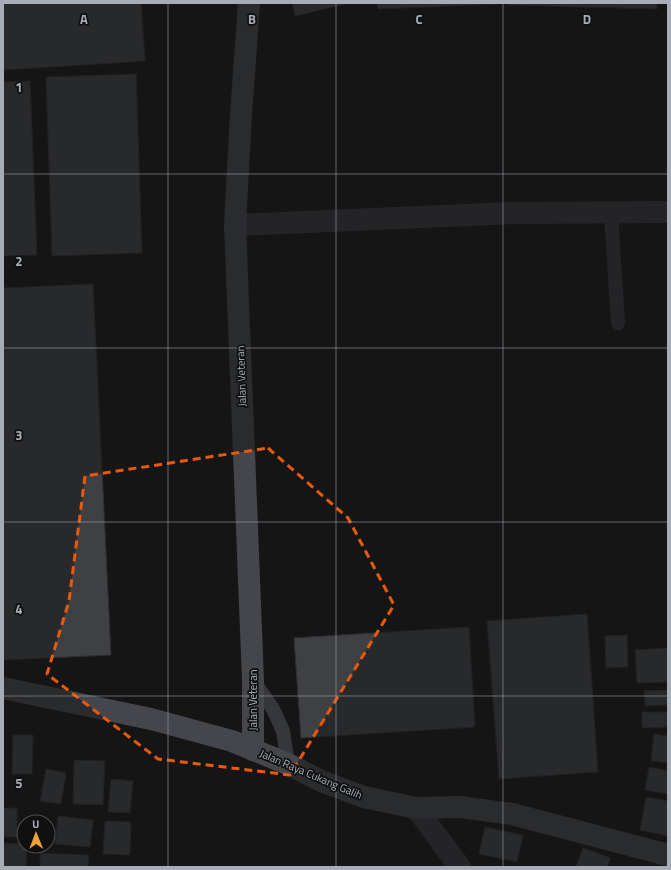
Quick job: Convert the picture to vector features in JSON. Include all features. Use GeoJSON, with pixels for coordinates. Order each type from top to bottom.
{"type":"FeatureCollection","features":[{"type":"Feature","properties":{"kind":"main road","name":"Jalan Veteran"},"geometry":{"type":"LineString","coordinates":[[249,3],[235,225],[253,680],[253,750]]}},
{"type":"Feature","properties":{"kind":"main road","name":"Jalan Raya Cukang Galih"},"geometry":{"type":"LineString","coordinates":[[3,688],[151,719],[232,741],[288,764],[321,781],[364,798],[416,808],[460,807],[512,814],[668,855]]}},
{"type":"Feature","properties":{"kind":"street"},"geometry":{"type":"LineString","coordinates":[[235,225],[513,213],[668,212]]}},
{"type":"Feature","properties":{"kind":"street"},"geometry":{"type":"LineString","coordinates":[[416,808],[460,867]]}},
{"type":"Feature","properties":{"kind":"lane"},"geometry":{"type":"LineString","coordinates":[[611,213],[618,324]]}},
{"type":"Feature","properties":{"kind":"lane"},"geometry":{"type":"LineString","coordinates":[[253,680],[273,708],[283,731],[288,764]]}},
{"type":"Feature","properties":{"kind":"highlighted area"},"geometry":{"type":"Polygon","coordinates":[[[268,448],[348,518],[394,605],[290,775],[158,759],[47,674],[69,601],[85,476],[268,448]]]}},
{"type":"Feature","properties":{"kind":"building"},"geometry":{"type":"Polygon","coordinates":[[[3,3],[141,3],[145,61],[3,70],[3,3]]]}},
{"type":"Feature","properties":{"kind":"building"},"geometry":{"type":"Polygon","coordinates":[[[292,3],[350,3],[295,16],[292,3]]]}},
{"type":"Feature","properties":{"kind":"building"},"geometry":{"type":"Polygon","coordinates":[[[377,3],[499,3],[499,4],[378,9],[377,3]]]}},
{"type":"Feature","properties":{"kind":"building"},"geometry":{"type":"Polygon","coordinates":[[[507,3],[657,3],[657,9],[507,5],[507,3]]]}},
{"type":"Feature","properties":{"kind":"building"},"geometry":{"type":"Polygon","coordinates":[[[136,74],[142,253],[52,256],[46,77],[136,74]]]}},
{"type":"Feature","properties":{"kind":"building"},"geometry":{"type":"Polygon","coordinates":[[[30,81],[37,255],[3,256],[3,82],[30,81]]]}},
{"type":"Feature","properties":{"kind":"building"},"geometry":{"type":"Polygon","coordinates":[[[93,284],[111,655],[3,660],[3,288],[93,284]]]}},
{"type":"Feature","properties":{"kind":"building"},"geometry":{"type":"Polygon","coordinates":[[[587,614],[598,772],[499,779],[487,621],[587,614]]]}},
{"type":"Feature","properties":{"kind":"building"},"geometry":{"type":"Polygon","coordinates":[[[469,627],[475,727],[301,738],[294,638],[469,627]]]}},
{"type":"Feature","properties":{"kind":"building"},"geometry":{"type":"Polygon","coordinates":[[[627,635],[628,667],[606,668],[605,636],[627,635]]]}},
{"type":"Feature","properties":{"kind":"building"},"geometry":{"type":"Polygon","coordinates":[[[668,648],[668,682],[637,683],[635,650],[668,648]]]}},
{"type":"Feature","properties":{"kind":"building"},"geometry":{"type":"Polygon","coordinates":[[[668,690],[668,705],[645,706],[644,691],[668,690]]]}},
{"type":"Feature","properties":{"kind":"building"},"geometry":{"type":"Polygon","coordinates":[[[642,712],[668,712],[668,727],[642,728],[642,712]]]}},
{"type":"Feature","properties":{"kind":"building"},"geometry":{"type":"Polygon","coordinates":[[[654,734],[668,736],[668,763],[651,761],[654,734]]]}},
{"type":"Feature","properties":{"kind":"building"},"geometry":{"type":"Polygon","coordinates":[[[13,735],[33,735],[32,774],[12,774],[13,735]]]}},
{"type":"Feature","properties":{"kind":"building"},"geometry":{"type":"Polygon","coordinates":[[[74,760],[105,761],[103,805],[73,804],[74,760]]]}},
{"type":"Feature","properties":{"kind":"building"},"geometry":{"type":"Polygon","coordinates":[[[649,767],[668,771],[668,794],[645,790],[649,767]]]}},
{"type":"Feature","properties":{"kind":"building"},"geometry":{"type":"Polygon","coordinates":[[[46,769],[66,773],[61,804],[40,801],[46,769]]]}},
{"type":"Feature","properties":{"kind":"building"},"geometry":{"type":"Polygon","coordinates":[[[111,779],[133,781],[130,813],[108,812],[111,779]]]}},
{"type":"Feature","properties":{"kind":"building"},"geometry":{"type":"Polygon","coordinates":[[[646,797],[668,801],[668,836],[640,830],[646,797]]]}},
{"type":"Feature","properties":{"kind":"building"},"geometry":{"type":"Polygon","coordinates":[[[3,808],[17,808],[16,837],[3,837],[3,808]]]}},
{"type":"Feature","properties":{"kind":"building"},"geometry":{"type":"Polygon","coordinates":[[[58,816],[93,820],[90,847],[56,844],[58,816]]]}},
{"type":"Feature","properties":{"kind":"building"},"geometry":{"type":"Polygon","coordinates":[[[105,821],[131,822],[130,855],[103,854],[105,821]]]}},
{"type":"Feature","properties":{"kind":"building"},"geometry":{"type":"Polygon","coordinates":[[[485,827],[523,835],[517,862],[479,854],[485,827]]]}},
{"type":"Feature","properties":{"kind":"building"},"geometry":{"type":"Polygon","coordinates":[[[3,843],[16,844],[16,854],[27,854],[26,867],[3,867],[3,843]]]}},
{"type":"Feature","properties":{"kind":"building"},"geometry":{"type":"Polygon","coordinates":[[[583,848],[611,858],[607,867],[576,867],[583,848]]]}},
{"type":"Feature","properties":{"kind":"building"},"geometry":{"type":"Polygon","coordinates":[[[40,854],[89,855],[88,867],[40,867],[40,854]]]}}]}
